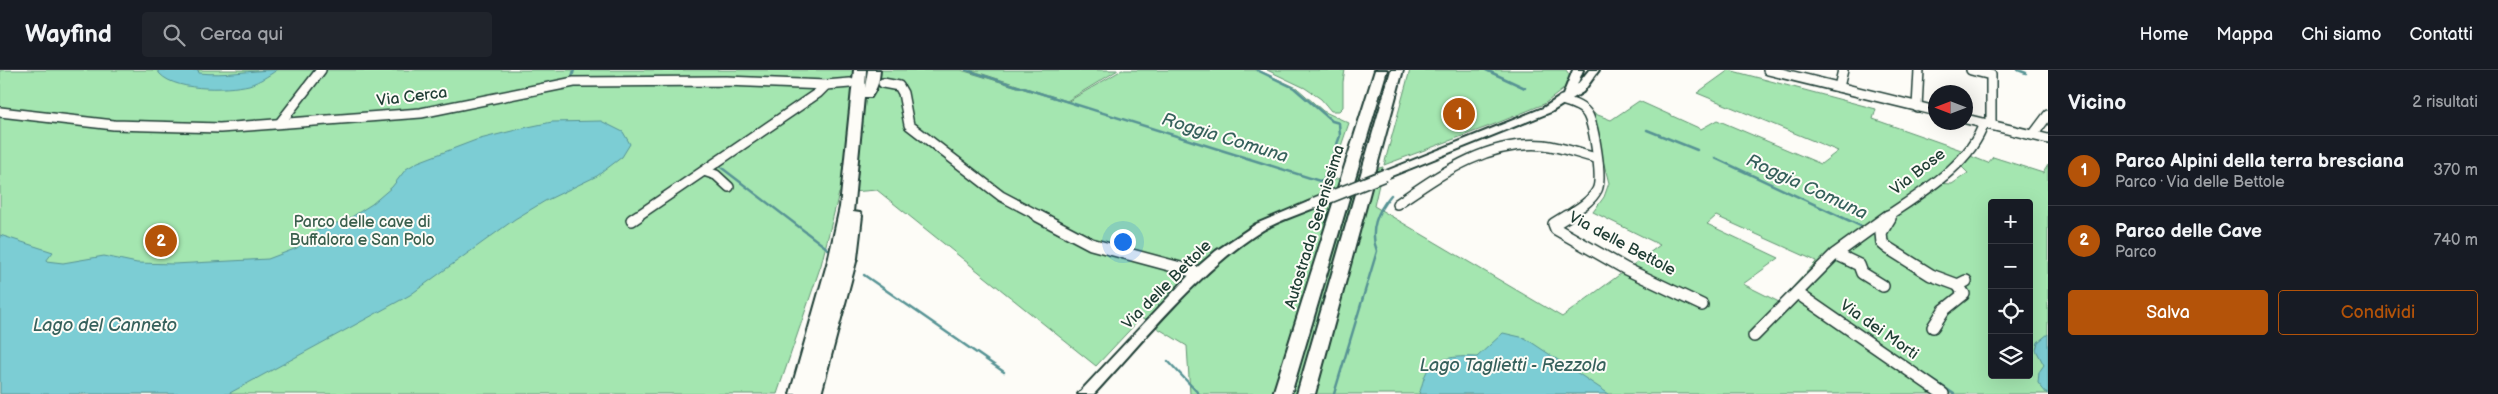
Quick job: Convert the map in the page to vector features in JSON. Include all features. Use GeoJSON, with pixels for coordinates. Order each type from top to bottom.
{"type":"FeatureCollection","features":[{"type":"Feature","properties":{"kind":"highway"},"geometry":{"type":"LineString","coordinates":[[854,70],[853,80],[858,89]]}},
{"type":"Feature","properties":{"kind":"highway"},"geometry":{"type":"LineString","coordinates":[[799,394],[819,328],[837,257],[847,207],[860,70]]}},
{"type":"Feature","properties":{"kind":"highway"},"geometry":{"type":"LineString","coordinates":[[812,394],[849,258],[856,207],[858,89],[869,70]]}},
{"type":"Feature","properties":{"kind":"highway"},"geometry":{"type":"LineString","coordinates":[[858,89],[873,84],[874,70]]}},
{"type":"Feature","properties":{"kind":"highway","name":"Autostrada Serenissima"},"geometry":{"type":"LineString","coordinates":[[1282,394],[1381,70]]}},
{"type":"Feature","properties":{"kind":"highway"},"geometry":{"type":"LineString","coordinates":[[1306,394],[1397,70]]}},
{"type":"Feature","properties":{"kind":"highway"},"geometry":{"type":"LineString","coordinates":[[789,394],[805,345],[819,328]]}},
{"type":"Feature","properties":{"kind":"main road"},"geometry":{"type":"LineString","coordinates":[[1565,98],[1578,70]]}},
{"type":"Feature","properties":{"kind":"main road","name":"Via delle Bettole"},"geometry":{"type":"LineString","coordinates":[[1085,394],[1199,273],[1227,250],[1260,227],[1547,110],[1579,90],[1594,70]]}},
{"type":"Feature","properties":{"kind":"street"},"geometry":{"type":"LineString","coordinates":[[280,123],[321,70]]}},
{"type":"Feature","properties":{"kind":"street"},"geometry":{"type":"LineString","coordinates":[[1768,70],[1928,110]]}},
{"type":"Feature","properties":{"kind":"street"},"geometry":{"type":"LineString","coordinates":[[1839,87],[1843,70]]}},
{"type":"Feature","properties":{"kind":"street"},"geometry":{"type":"LineString","coordinates":[[1917,107],[1919,70]]}},
{"type":"Feature","properties":{"kind":"street"},"geometry":{"type":"LineString","coordinates":[[1977,71],[1991,75],[1987,124]]}},
{"type":"Feature","properties":{"kind":"street","name":"Via Cerca"},"geometry":{"type":"LineString","coordinates":[[0,112],[66,121],[160,128],[220,128],[421,112],[574,82],[742,81],[826,85],[858,89]]}},
{"type":"Feature","properties":{"kind":"street"},"geometry":{"type":"LineString","coordinates":[[883,82],[899,86],[903,92],[908,125],[1001,196],[1091,244],[1199,273]]}},
{"type":"Feature","properties":{"kind":"street"},"geometry":{"type":"LineString","coordinates":[[632,220],[826,85]]}},
{"type":"Feature","properties":{"kind":"street","name":"Via delle Bettole"},"geometry":{"type":"LineString","coordinates":[[1565,98],[1586,112],[1601,174],[1598,189],[1585,204],[1554,224],[1556,229],[1626,269],[1702,305]]}},
{"type":"Feature","properties":{"kind":"street"},"geometry":{"type":"LineString","coordinates":[[2033,135],[2048,115]]}},
{"type":"Feature","properties":{"kind":"street"},"geometry":{"type":"LineString","coordinates":[[1973,121],[2048,139]]}},
{"type":"Feature","properties":{"kind":"street","name":"Via Bose"},"geometry":{"type":"LineString","coordinates":[[1754,336],[1836,254],[1960,161],[1987,124]]}},
{"type":"Feature","properties":{"kind":"street"},"geometry":{"type":"LineString","coordinates":[[1397,204],[1436,177],[1483,152],[1500,146],[1544,145],[1596,158]]}},
{"type":"Feature","properties":{"kind":"street"},"geometry":{"type":"LineString","coordinates":[[704,171],[716,175],[729,187]]}},
{"type":"Feature","properties":{"kind":"street"},"geometry":{"type":"LineString","coordinates":[[1893,213],[1882,233],[1882,243],[1894,254],[1948,282],[1962,283],[1964,294],[1959,300],[1944,310],[1934,327]]}},
{"type":"Feature","properties":{"kind":"street"},"geometry":{"type":"LineString","coordinates":[[1836,254],[1859,265],[1862,273],[1883,286]]}},
{"type":"Feature","properties":{"kind":"street","name":"Via dei Morti"},"geometry":{"type":"LineString","coordinates":[[1797,293],[1943,394]]}},
{"type":"Feature","properties":{"kind":"green space","name":"Parco delle cave di Buffalora e San Polo"},"geometry":{"type":"Polygon","coordinates":[[[0,70],[961,70],[1067,102],[1122,70],[1258,70],[1297,88],[1323,111],[1349,123],[1329,181],[1383,167],[1374,206],[1562,317],[1660,245],[1593,212],[1604,197],[1609,183],[1590,112],[1611,120],[1639,101],[1701,129],[1717,120],[1821,164],[1838,151],[1697,93],[1729,70],[1876,109],[1873,119],[1967,152],[1865,234],[1873,234],[1935,183],[1952,184],[1968,173],[1962,167],[1968,155],[1988,163],[1993,157],[2043,173],[2048,165],[2048,394],[1190,394],[1187,346],[1141,318],[1096,366],[877,190],[839,193],[821,265],[777,394],[0,394],[0,70]],[[1716,216],[1707,224],[1779,258],[1743,284],[1779,302],[1816,261],[1716,216]]]}},
{"type":"Feature","properties":{"kind":"green space"},"geometry":{"type":"Polygon","coordinates":[[[970,70],[1118,70],[1067,101],[970,70]]]}},
{"type":"Feature","properties":{"kind":"green space"},"geometry":{"type":"Polygon","coordinates":[[[1267,70],[1345,70],[1343,107],[1339,111],[1331,111],[1321,99],[1305,88],[1267,70]]]}},
{"type":"Feature","properties":{"kind":"green space"},"geometry":{"type":"Polygon","coordinates":[[[1410,70],[1566,70],[1571,77],[1565,88],[1544,104],[1384,165],[1410,70]]]}},
{"type":"Feature","properties":{"kind":"water"},"geometry":{"type":"Polygon","coordinates":[[[157,70],[198,70],[199,73],[219,74],[277,70],[260,81],[249,85],[227,88],[200,88],[173,82],[157,70]]]}},
{"type":"Feature","properties":{"kind":"water","name":"Lago del Canneto"},"geometry":{"type":"Polygon","coordinates":[[[601,121],[623,132],[630,144],[622,157],[597,176],[545,201],[515,219],[410,295],[228,394],[0,394],[0,235],[53,252],[46,261],[63,263],[104,256],[137,263],[174,264],[268,259],[297,248],[314,232],[350,218],[372,204],[392,187],[406,169],[418,162],[476,140],[528,127],[552,122],[601,121]]]}},
{"type":"Feature","properties":{"kind":"water","name":"Lago Taglietti - Rezzola"},"geometry":{"type":"Polygon","coordinates":[[[1503,333],[1525,338],[1609,394],[1419,394],[1427,371],[1436,362],[1450,358],[1477,357],[1503,333]]]}},
{"type":"Feature","properties":{"kind":"water"},"geometry":{"type":"Polygon","coordinates":[[[2048,334],[2047,394],[2038,383],[2039,372],[2044,365],[2036,350],[2038,342],[2048,334]]]}},
{"type":"Feature","properties":{"kind":"waterway","name":"Roggia Comuna"},"geometry":{"type":"LineString","coordinates":[[572,77],[574,70]]}},
{"type":"Feature","properties":{"kind":"waterway","name":"Roggia Comuna"},"geometry":{"type":"LineString","coordinates":[[966,70],[1323,182],[1340,136],[1339,123],[1332,121],[1294,88],[1257,70]]}},
{"type":"Feature","properties":{"kind":"waterway","name":"Roggia Comuna"},"geometry":{"type":"LineString","coordinates":[[1486,70],[1525,88]]}},
{"type":"Feature","properties":{"kind":"waterway"},"geometry":{"type":"LineString","coordinates":[[2018,70],[2026,73]]}},
{"type":"Feature","properties":{"kind":"waterway","name":"Roggia Comuna"},"geometry":{"type":"LineString","coordinates":[[1647,130],[1697,150]]}},
{"type":"Feature","properties":{"kind":"waterway","name":"Roggia Comuna"},"geometry":{"type":"LineString","coordinates":[[1715,158],[1865,228]]}},
{"type":"Feature","properties":{"kind":"waterway","name":"Roggia Comuna"},"geometry":{"type":"LineString","coordinates":[[718,165],[828,249]]}},
{"type":"Feature","properties":{"kind":"waterway","name":"Roggia Comuna"},"geometry":{"type":"LineString","coordinates":[[1334,394],[1377,251],[1374,229],[1378,214],[1391,195]]}},
{"type":"Feature","properties":{"kind":"waterway","name":"Roggia Comuna"},"geometry":{"type":"LineString","coordinates":[[864,275],[1004,372]]}},
{"type":"Feature","properties":{"kind":"waterway","name":"Roggia Comuna"},"geometry":{"type":"LineString","coordinates":[[1168,361],[1199,394]]}},
{"type":"Feature","properties":{"kind":"waterway","name":"Roggia Comuna"},"geometry":{"type":"LineString","coordinates":[[1921,372],[1954,394]]}},
{"type":"Feature","properties":{"kind":"place","name":"Parco Alpini della terra bresciana"},"geometry":{"type":"Point","coordinates":[1459,114]}},
{"type":"Feature","properties":{"kind":"place","name":"Parco delle Cave"},"geometry":{"type":"Point","coordinates":[161,241]}}]}
